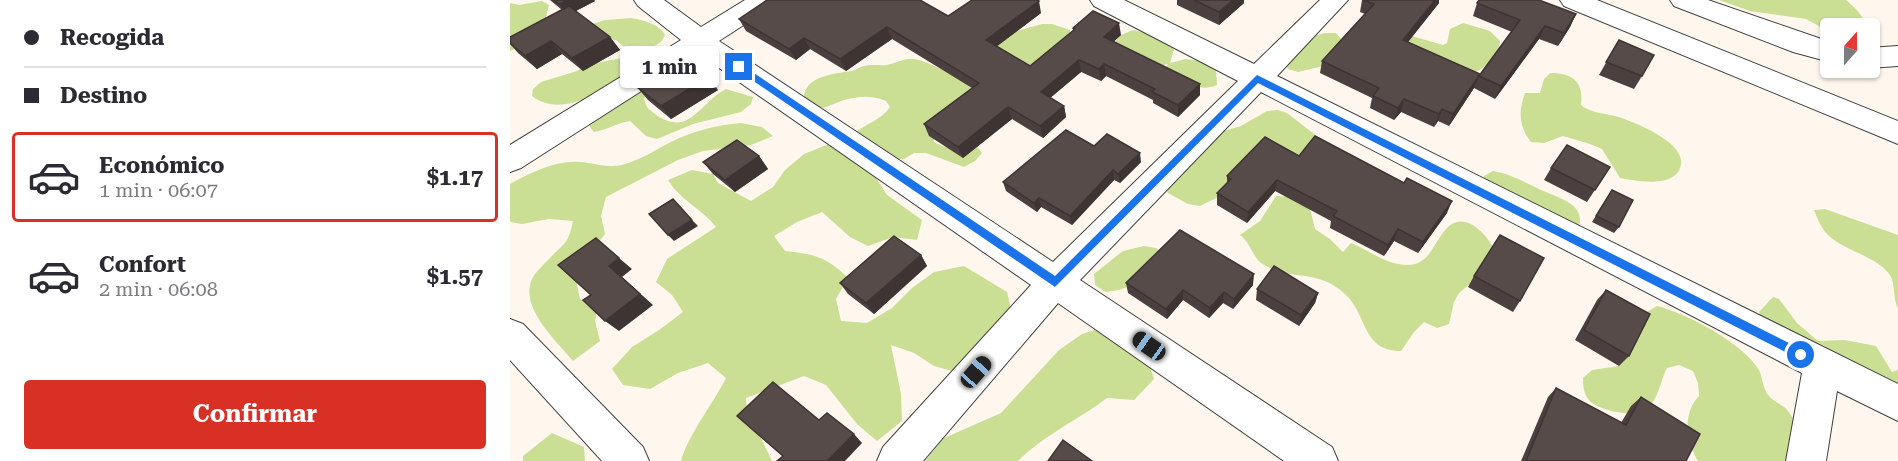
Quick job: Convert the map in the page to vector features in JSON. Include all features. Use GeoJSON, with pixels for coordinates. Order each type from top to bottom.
{"type":"FeatureCollection","features":[{"type":"Feature","properties":{"kind":"street"},"geometry":{"type":"LineString","coordinates":[[646,0],[699,40],[1318,461]]}},
{"type":"Feature","properties":{"kind":"street"},"geometry":{"type":"LineString","coordinates":[[510,160],[764,0]]}},
{"type":"Feature","properties":{"kind":"street"},"geometry":{"type":"LineString","coordinates":[[1103,0],[1898,403]]}},
{"type":"Feature","properties":{"kind":"street"},"geometry":{"type":"LineString","coordinates":[[897,461],[1055,282],[1335,0]]}},
{"type":"Feature","properties":{"kind":"street"},"geometry":{"type":"LineString","coordinates":[[1573,0],[1898,132]]}},
{"type":"Feature","properties":{"kind":"street"},"geometry":{"type":"LineString","coordinates":[[1683,0],[1820,49]]}},
{"type":"Feature","properties":{"kind":"street"},"geometry":{"type":"LineString","coordinates":[[1880,57],[1898,56]]}},
{"type":"Feature","properties":{"kind":"street"},"geometry":{"type":"LineString","coordinates":[[510,335],[629,461]]}},
{"type":"Feature","properties":{"kind":"street"},"geometry":{"type":"LineString","coordinates":[[1806,461],[1822,365]]}},
{"type":"Feature","properties":{"kind":"green space"},"geometry":{"type":"Polygon","coordinates":[[[1719,0],[1846,0],[1862,18],[1820,18],[1820,27],[1806,19],[1750,11],[1719,0]]]}},
{"type":"Feature","properties":{"kind":"green space"},"geometry":{"type":"Polygon","coordinates":[[[542,1],[549,5],[546,17],[550,22],[521,46],[510,51],[510,3],[519,5],[542,1]]]}},
{"type":"Feature","properties":{"kind":"green space"},"geometry":{"type":"Polygon","coordinates":[[[631,18],[655,25],[665,35],[661,42],[643,53],[646,62],[606,88],[576,102],[561,105],[546,103],[532,96],[533,89],[541,82],[577,71],[586,65],[642,54],[626,49],[616,40],[607,39],[583,27],[605,20],[631,18]]]}},
{"type":"Feature","properties":{"kind":"green space"},"geometry":{"type":"Polygon","coordinates":[[[1463,23],[1490,31],[1500,41],[1497,52],[1490,61],[1471,74],[1389,35],[1398,32],[1443,45],[1447,43],[1450,29],[1463,23]]]}},
{"type":"Feature","properties":{"kind":"green space"},"geometry":{"type":"Polygon","coordinates":[[[1042,24],[1052,24],[1070,30],[1070,38],[1055,58],[973,88],[935,133],[934,142],[945,147],[960,148],[976,145],[982,153],[975,161],[964,167],[926,153],[914,153],[904,159],[891,160],[855,133],[890,107],[886,101],[862,97],[847,99],[824,108],[805,104],[804,95],[807,88],[819,78],[853,71],[864,66],[887,65],[910,59],[923,61],[949,73],[1013,32],[1042,24]]]}},
{"type":"Feature","properties":{"kind":"green space"},"geometry":{"type":"Polygon","coordinates":[[[1133,30],[1142,32],[1146,30],[1169,42],[1174,49],[1170,63],[1186,59],[1211,63],[1216,70],[1217,85],[1196,87],[1164,70],[1168,64],[1160,66],[1111,47],[1121,35],[1133,30]]]}},
{"type":"Feature","properties":{"kind":"green space"},"geometry":{"type":"Polygon","coordinates":[[[1336,33],[1342,40],[1327,65],[1298,72],[1288,69],[1284,61],[1314,36],[1336,33]]]}},
{"type":"Feature","properties":{"kind":"green space"},"geometry":{"type":"Polygon","coordinates":[[[700,52],[704,65],[658,88],[644,98],[649,109],[669,121],[687,120],[726,89],[753,97],[751,104],[741,112],[693,124],[657,139],[646,136],[630,121],[594,132],[589,126],[597,117],[700,52]]]}},
{"type":"Feature","properties":{"kind":"green space"},"geometry":{"type":"Polygon","coordinates":[[[1550,73],[1558,73],[1575,80],[1581,90],[1581,105],[1585,108],[1627,120],[1668,141],[1680,157],[1681,165],[1678,173],[1672,178],[1655,182],[1620,178],[1602,149],[1590,144],[1563,136],[1544,143],[1531,142],[1522,125],[1523,100],[1525,93],[1540,93],[1544,79],[1550,73]]]}},
{"type":"Feature","properties":{"kind":"green space"},"geometry":{"type":"Polygon","coordinates":[[[1278,110],[1287,113],[1327,144],[1200,206],[1188,204],[1168,193],[1165,184],[1220,132],[1241,126],[1267,111],[1278,110]]]}},
{"type":"Feature","properties":{"kind":"green space"},"geometry":{"type":"Polygon","coordinates":[[[741,123],[762,127],[773,136],[751,145],[703,151],[678,160],[606,197],[601,216],[605,234],[572,276],[576,280],[580,299],[597,311],[595,321],[600,341],[573,361],[534,311],[529,288],[533,277],[567,239],[573,221],[549,219],[522,224],[510,222],[510,184],[562,163],[580,162],[613,166],[625,164],[688,135],[714,127],[741,123]]]}},
{"type":"Feature","properties":{"kind":"green space"},"geometry":{"type":"Polygon","coordinates":[[[834,142],[867,164],[887,195],[922,220],[917,240],[893,237],[868,246],[850,237],[822,212],[797,222],[774,236],[785,251],[820,258],[833,265],[848,278],[836,299],[841,321],[867,323],[892,308],[912,288],[934,272],[964,266],[1007,292],[1012,314],[960,373],[934,366],[914,353],[891,345],[901,394],[902,421],[877,441],[857,424],[826,385],[804,376],[746,398],[748,425],[761,438],[772,461],[681,461],[689,441],[726,378],[708,363],[678,373],[650,389],[623,385],[612,369],[632,347],[683,312],[672,295],[656,282],[667,259],[716,227],[678,193],[668,180],[692,170],[713,174],[718,183],[751,201],[773,187],[785,170],[804,154],[834,142]]]}},
{"type":"Feature","properties":{"kind":"green space"},"geometry":{"type":"Polygon","coordinates":[[[1493,171],[1516,178],[1568,202],[1579,213],[1578,229],[1483,184],[1484,176],[1493,171]]]}},
{"type":"Feature","properties":{"kind":"green space"},"geometry":{"type":"Polygon","coordinates":[[[1276,196],[1294,197],[1309,205],[1315,229],[1343,252],[1351,243],[1392,263],[1415,264],[1426,257],[1446,229],[1459,222],[1466,222],[1479,229],[1493,247],[1482,274],[1459,293],[1454,302],[1449,324],[1437,328],[1424,322],[1401,351],[1389,350],[1379,346],[1373,339],[1354,305],[1337,288],[1327,282],[1266,266],[1261,263],[1240,235],[1260,221],[1276,196]]]}},
{"type":"Feature","properties":{"kind":"green space"},"geometry":{"type":"Polygon","coordinates":[[[1825,209],[1898,235],[1898,309],[1892,280],[1886,270],[1835,241],[1823,229],[1814,210],[1825,209]]]}},
{"type":"Feature","properties":{"kind":"green space"},"geometry":{"type":"Polygon","coordinates":[[[1144,246],[1156,248],[1167,255],[1144,281],[1106,292],[1095,285],[1094,274],[1123,251],[1144,246]]]}},
{"type":"Feature","properties":{"kind":"green space"},"geometry":{"type":"Polygon","coordinates":[[[1773,297],[1779,299],[1797,323],[1818,341],[1845,340],[1876,346],[1892,372],[1898,370],[1898,394],[1848,367],[1823,345],[1796,343],[1766,334],[1759,312],[1773,297]]]}},
{"type":"Feature","properties":{"kind":"green space"},"geometry":{"type":"Polygon","coordinates":[[[1657,306],[1683,315],[1713,330],[1751,360],[1759,370],[1767,393],[1785,408],[1795,422],[1789,461],[1698,461],[1691,445],[1688,419],[1699,396],[1698,383],[1693,371],[1679,365],[1667,368],[1654,401],[1641,412],[1611,411],[1589,401],[1584,392],[1583,378],[1592,370],[1619,366],[1618,363],[1647,312],[1657,306]]]}},
{"type":"Feature","properties":{"kind":"green space"},"geometry":{"type":"Polygon","coordinates":[[[1107,326],[1146,356],[1154,379],[1134,400],[1107,398],[1050,435],[1018,461],[925,461],[944,438],[1001,413],[1059,350],[1082,334],[1107,326]]]}},
{"type":"Feature","properties":{"kind":"green space"},"geometry":{"type":"Polygon","coordinates":[[[552,433],[584,447],[585,461],[523,461],[523,456],[552,433]]]}},
{"type":"Feature","properties":{"kind":"building"},"geometry":{"type":"Polygon","coordinates":[[[554,0],[568,0],[559,4],[554,0]]]}},
{"type":"Feature","properties":{"kind":"building"},"geometry":{"type":"Polygon","coordinates":[[[767,0],[920,0],[948,16],[972,0],[1037,0],[1039,1],[986,40],[1030,66],[1093,11],[1119,23],[1104,37],[1200,84],[1178,105],[1152,92],[1155,89],[1104,64],[1099,69],[1079,60],[1041,92],[1064,106],[1040,126],[1008,107],[958,147],[924,124],[979,83],[887,27],[840,59],[804,38],[789,49],[739,19],[767,0]]]}},
{"type":"Feature","properties":{"kind":"building"},"geometry":{"type":"Polygon","coordinates":[[[1194,0],[1233,0],[1219,12],[1194,0]]]}},
{"type":"Feature","properties":{"kind":"building"},"geometry":{"type":"Polygon","coordinates":[[[1363,0],[1435,0],[1403,40],[1480,74],[1453,114],[1442,109],[1439,114],[1404,99],[1398,108],[1373,96],[1379,88],[1322,61],[1374,4],[1363,0]]]}},
{"type":"Feature","properties":{"kind":"building"},"geometry":{"type":"Polygon","coordinates":[[[1479,0],[1539,0],[1576,14],[1564,33],[1545,26],[1501,86],[1479,76],[1520,20],[1477,3],[1479,0]]]}},
{"type":"Feature","properties":{"kind":"building"},"geometry":{"type":"Polygon","coordinates":[[[569,6],[610,37],[572,58],[551,41],[525,56],[510,43],[510,37],[569,6]]]}},
{"type":"Feature","properties":{"kind":"building"},"geometry":{"type":"Polygon","coordinates":[[[1619,40],[1654,55],[1642,76],[1606,62],[1619,40]]]}},
{"type":"Feature","properties":{"kind":"building"},"geometry":{"type":"Polygon","coordinates":[[[685,59],[709,77],[661,106],[637,87],[685,59]]]}},
{"type":"Feature","properties":{"kind":"building"},"geometry":{"type":"Polygon","coordinates":[[[1066,130],[1094,146],[1107,134],[1140,153],[1118,174],[1113,170],[1070,216],[1039,198],[1034,203],[1003,182],[1066,130]]]}},
{"type":"Feature","properties":{"kind":"building"},"geometry":{"type":"Polygon","coordinates":[[[1315,136],[1404,183],[1407,178],[1452,201],[1423,242],[1398,229],[1388,245],[1333,216],[1337,211],[1277,180],[1248,212],[1217,193],[1231,179],[1227,176],[1265,137],[1299,156],[1315,136]]]}},
{"type":"Feature","properties":{"kind":"building"},"geometry":{"type":"Polygon","coordinates":[[[737,140],[759,156],[725,180],[703,162],[737,140]]]}},
{"type":"Feature","properties":{"kind":"building"},"geometry":{"type":"Polygon","coordinates":[[[1567,145],[1610,167],[1595,190],[1551,168],[1567,145]]]}},
{"type":"Feature","properties":{"kind":"building"},"geometry":{"type":"Polygon","coordinates":[[[1612,190],[1633,200],[1619,227],[1596,216],[1612,190]]]}},
{"type":"Feature","properties":{"kind":"building"},"geometry":{"type":"Polygon","coordinates":[[[673,199],[692,220],[668,235],[649,214],[673,199]]]}},
{"type":"Feature","properties":{"kind":"building"},"geometry":{"type":"Polygon","coordinates":[[[1180,230],[1254,274],[1234,299],[1224,292],[1210,308],[1183,290],[1166,309],[1126,283],[1180,230]]]}},
{"type":"Feature","properties":{"kind":"building"},"geometry":{"type":"Polygon","coordinates":[[[1500,235],[1544,258],[1520,301],[1474,276],[1500,235]]]}},
{"type":"Feature","properties":{"kind":"building"},"geometry":{"type":"Polygon","coordinates":[[[894,236],[921,255],[866,303],[840,283],[894,236]]]}},
{"type":"Feature","properties":{"kind":"building"},"geometry":{"type":"Polygon","coordinates":[[[596,238],[619,258],[609,266],[640,294],[605,321],[583,300],[591,295],[558,265],[596,238]]]}},
{"type":"Feature","properties":{"kind":"building"},"geometry":{"type":"Polygon","coordinates":[[[1274,266],[1318,293],[1301,315],[1257,289],[1274,266]]]}},
{"type":"Feature","properties":{"kind":"building"},"geometry":{"type":"Polygon","coordinates":[[[1606,290],[1650,314],[1629,356],[1584,330],[1606,290]]]}},
{"type":"Feature","properties":{"kind":"building"},"geometry":{"type":"Polygon","coordinates":[[[773,382],[819,420],[827,413],[854,434],[827,461],[777,461],[783,456],[737,416],[773,382]]]}},
{"type":"Feature","properties":{"kind":"building"},"geometry":{"type":"Polygon","coordinates":[[[1556,388],[1626,425],[1641,397],[1700,434],[1686,461],[1526,461],[1556,388]]]}},
{"type":"Feature","properties":{"kind":"building"},"geometry":{"type":"Polygon","coordinates":[[[1063,440],[1092,461],[1048,461],[1063,440]]]}},
{"type":"Feature","properties":{"kind":"route"},"geometry":{"type":"LineString","coordinates":[[739,67],[1055,282],[1257,78],[1801,355]]}}]}
